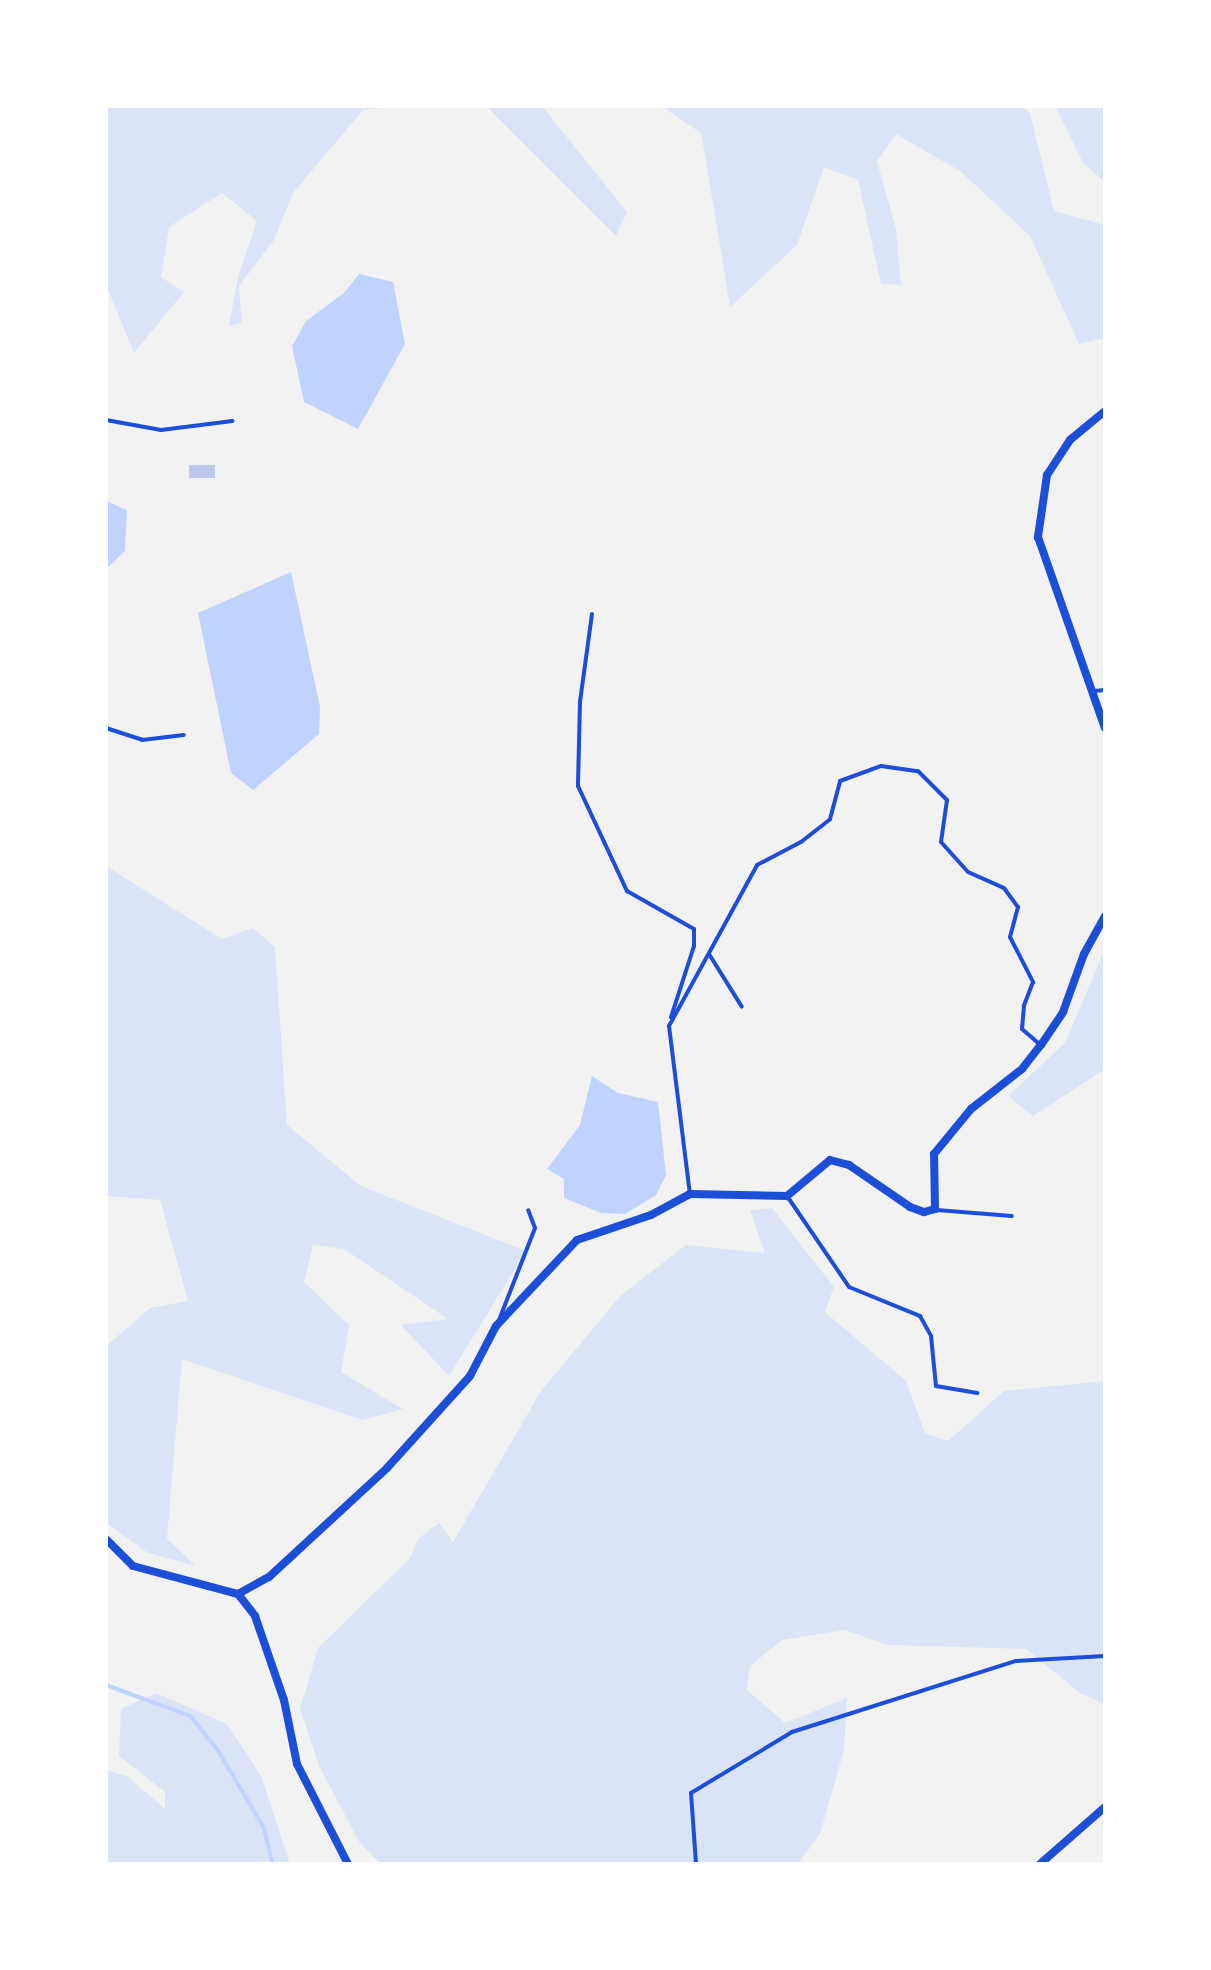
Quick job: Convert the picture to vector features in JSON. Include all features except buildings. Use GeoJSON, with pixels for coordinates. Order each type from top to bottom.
{"type":"FeatureCollection","features":[{"type":"Feature","properties":{"kind":"street"},"geometry":{"type":"LineString","coordinates":[[1105,411],[1070,440],[1047,475],[1038,537],[1105,728]]}},
{"type":"Feature","properties":{"kind":"street"},"geometry":{"type":"LineString","coordinates":[[238,1594],[269,1577],[387,1468],[470,1376],[496,1326],[577,1240],[651,1215],[690,1194],[787,1196],[830,1160],[849,1165],[910,1207],[935,1209],[934,1154],[971,1109],[1022,1069],[1041,1045],[1063,1012],[1084,954],[1105,916]]}},
{"type":"Feature","properties":{"kind":"street"},"geometry":{"type":"LineString","coordinates":[[106,1539],[133,1566],[238,1594],[255,1616],[284,1700],[297,1764],[349,1862]]}},
{"type":"Feature","properties":{"kind":"street"},"geometry":{"type":"LineString","coordinates":[[1040,1864],[1105,1807]]}},
{"type":"Feature","properties":{"kind":"lane"},"geometry":{"type":"LineString","coordinates":[[106,420],[161,430],[232,421]]}},
{"type":"Feature","properties":{"kind":"lane"},"geometry":{"type":"LineString","coordinates":[[592,614],[580,702],[578,786],[627,891],[694,929],[694,946],[669,1026],[690,1194]]}},
{"type":"Feature","properties":{"kind":"lane"},"geometry":{"type":"LineString","coordinates":[[1092,691],[1105,690]]}},
{"type":"Feature","properties":{"kind":"lane"},"geometry":{"type":"LineString","coordinates":[[106,728],[142,740],[184,735]]}},
{"type":"Feature","properties":{"kind":"lane"},"geometry":{"type":"LineString","coordinates":[[669,1026],[757,865],[801,842],[830,819],[840,781],[881,766],[918,771],[947,800],[941,842],[968,872],[1004,888],[1018,907],[1010,937],[1033,982],[1024,1006],[1022,1029],[1041,1045]]}},
{"type":"Feature","properties":{"kind":"lane"},"geometry":{"type":"LineString","coordinates":[[709,954],[742,1007]]}},
{"type":"Feature","properties":{"kind":"lane"},"geometry":{"type":"LineString","coordinates":[[787,1196],[849,1287],[920,1316],[931,1336],[936,1386],[977,1393]]}},
{"type":"Feature","properties":{"kind":"lane"},"geometry":{"type":"LineString","coordinates":[[935,1209],[1012,1216]]}},
{"type":"Feature","properties":{"kind":"lane"},"geometry":{"type":"LineString","coordinates":[[496,1326],[535,1228],[528,1210]]}},
{"type":"Feature","properties":{"kind":"lane"},"geometry":{"type":"LineString","coordinates":[[696,1864],[691,1793],[792,1732],[1016,1661],[1105,1656]]}},
{"type":"Feature","properties":{"kind":"shaded area"},"geometry":{"type":"Polygon","coordinates":[[[106,106],[400,106],[363,110],[293,193],[274,240],[239,286],[242,323],[229,326],[239,273],[257,221],[222,193],[169,227],[161,277],[184,292],[134,353],[106,285],[106,106]]]}},
{"type":"Feature","properties":{"kind":"shaded area"},"geometry":{"type":"Polygon","coordinates":[[[486,106],[542,106],[627,212],[616,236],[486,106]]]}},
{"type":"Feature","properties":{"kind":"shaded area"},"geometry":{"type":"Polygon","coordinates":[[[661,106],[1021,106],[1030,113],[1054,211],[1105,225],[1105,338],[1079,344],[1030,236],[960,171],[896,134],[877,161],[896,229],[901,285],[881,284],[858,180],[824,167],[797,245],[730,307],[701,133],[661,106]]]}},
{"type":"Feature","properties":{"kind":"shaded area"},"geometry":{"type":"Polygon","coordinates":[[[1055,106],[1105,106],[1105,182],[1083,163],[1055,106]]]}},
{"type":"Feature","properties":{"kind":"shaded area"},"geometry":{"type":"Polygon","coordinates":[[[106,866],[222,939],[253,928],[275,947],[287,1125],[361,1186],[526,1251],[449,1376],[401,1325],[448,1319],[344,1249],[313,1245],[304,1282],[349,1325],[341,1372],[403,1409],[362,1420],[182,1359],[167,1539],[196,1566],[148,1553],[106,1523],[106,1346],[150,1308],[188,1301],[160,1200],[106,1196],[106,866]]]}},
{"type":"Feature","properties":{"kind":"shaded area"},"geometry":{"type":"Polygon","coordinates":[[[1105,949],[1105,1069],[1033,1116],[1008,1096],[1065,1043],[1105,949]]]}},
{"type":"Feature","properties":{"kind":"shaded area"},"geometry":{"type":"Polygon","coordinates":[[[772,1208],[834,1287],[825,1312],[906,1381],[925,1433],[948,1441],[1004,1391],[1105,1381],[1104,1704],[1080,1693],[1026,1649],[888,1645],[845,1630],[782,1640],[750,1666],[747,1690],[785,1723],[847,1698],[844,1750],[820,1834],[798,1864],[381,1864],[360,1843],[319,1766],[300,1709],[318,1648],[410,1558],[419,1538],[439,1523],[453,1542],[541,1391],[621,1295],[686,1245],[765,1253],[750,1210],[772,1208]]]}},
{"type":"Feature","properties":{"kind":"shaded area"},"geometry":{"type":"Polygon","coordinates":[[[156,1693],[227,1724],[261,1776],[290,1864],[106,1864],[106,1770],[127,1776],[165,1809],[165,1792],[119,1756],[121,1709],[156,1693]]]}},
{"type":"Feature","properties":{"kind":"water"},"geometry":{"type":"Polygon","coordinates":[[[359,274],[393,282],[405,344],[358,429],[304,402],[292,346],[306,321],[344,293],[359,274]]]}},
{"type":"Feature","properties":{"kind":"water"},"geometry":{"type":"Polygon","coordinates":[[[106,501],[127,510],[125,551],[106,569],[106,501]]]}},
{"type":"Feature","properties":{"kind":"water"},"geometry":{"type":"Polygon","coordinates":[[[291,572],[320,707],[319,734],[253,790],[231,773],[198,613],[291,572]]]}},
{"type":"Feature","properties":{"kind":"water"},"geometry":{"type":"Polygon","coordinates":[[[592,1076],[618,1093],[658,1102],[666,1175],[656,1195],[625,1214],[601,1213],[564,1198],[564,1179],[547,1169],[580,1125],[592,1076]]]}},
{"type":"Feature","properties":{"kind":"waterway"},"geometry":{"type":"LineString","coordinates":[[106,1685],[190,1716],[217,1749],[264,1828],[272,1864]]}}]}
